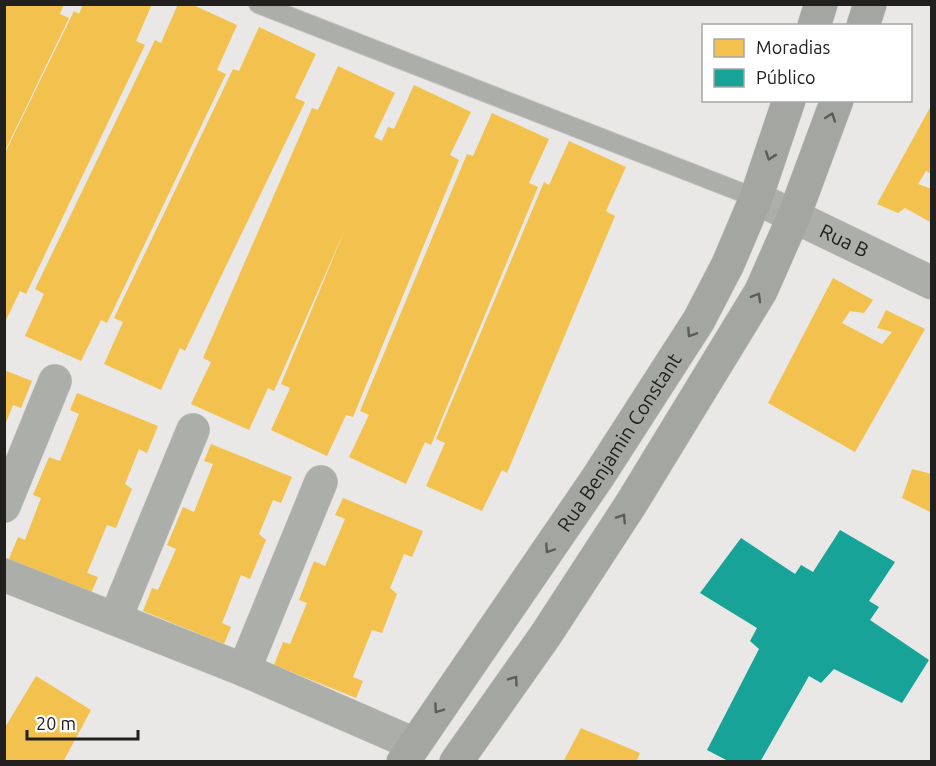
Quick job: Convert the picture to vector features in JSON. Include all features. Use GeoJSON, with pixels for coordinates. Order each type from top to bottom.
{"type":"FeatureCollection","features":[{"type":"Feature","properties":{"kind":"main road"},"geometry":{"type":"LineString","coordinates":[[815,24],[821,4]]}},
{"type":"Feature","properties":{"kind":"main road"},"geometry":{"type":"LineString","coordinates":[[864,24],[870,4]]}},
{"type":"Feature","properties":{"kind":"main road","name":"Rua Benjamin Constant"},"geometry":{"type":"LineString","coordinates":[[408,753],[591,487],[699,320],[728,264],[756,198],[788,102]]}},
{"type":"Feature","properties":{"kind":"main road","name":"Rua Benjamin Constant"},"geometry":{"type":"LineString","coordinates":[[456,762],[545,636],[631,504],[761,291],[795,216],[836,102]]}},
{"type":"Feature","properties":{"kind":"street","name":"Rua B"},"geometry":{"type":"LineString","coordinates":[[756,198],[932,283]]}},
{"type":"Feature","properties":{"kind":"street"},"geometry":{"type":"LineString","coordinates":[[4,506],[55,381]]}},
{"type":"Feature","properties":{"kind":"street"},"geometry":{"type":"LineString","coordinates":[[116,617],[193,430]]}},
{"type":"Feature","properties":{"kind":"street"},"geometry":{"type":"LineString","coordinates":[[244,670],[321,482]]}},
{"type":"Feature","properties":{"kind":"street"},"geometry":{"type":"LineString","coordinates":[[4,575],[116,617],[244,670],[408,753]]}},
{"type":"Feature","properties":{"kind":"lane"},"geometry":{"type":"LineString","coordinates":[[258,4],[756,198]]}},
{"type":"Feature","properties":{"kind":"building: Moradias"},"geometry":{"type":"Polygon","coordinates":[[[4,4],[64,4],[60,14],[69,18],[4,153],[4,4]]]}},
{"type":"Feature","properties":{"kind":"building: Moradias"},"geometry":{"type":"Polygon","coordinates":[[[83,4],[152,4],[136,41],[145,45],[26,294],[20,291],[4,324],[4,155],[74,11],[79,14],[83,4]]]}},
{"type":"Feature","properties":{"kind":"building: Moradias"},"geometry":{"type":"Polygon","coordinates":[[[178,4],[191,4],[237,25],[217,70],[226,74],[107,323],[101,320],[81,361],[25,336],[44,294],[35,289],[155,40],[161,43],[178,4]]]}},
{"type":"Feature","properties":{"kind":"building: Moradias"},"geometry":{"type":"Polygon","coordinates":[[[259,27],[316,54],[295,98],[305,102],[185,351],[180,348],[161,390],[104,364],[123,322],[114,318],[233,69],[239,71],[259,27]]]}},
{"type":"Feature","properties":{"kind":"building: Moradias"},"geometry":{"type":"Polygon","coordinates":[[[338,66],[395,93],[374,137],[382,141],[388,127],[394,129],[414,85],[471,112],[450,155],[459,160],[353,417],[346,415],[327,456],[271,430],[290,388],[281,384],[346,227],[274,391],[268,388],[249,430],[191,404],[211,362],[203,358],[312,108],[318,110],[338,66]]]}},
{"type":"Feature","properties":{"kind":"building: Moradias"},"geometry":{"type":"Polygon","coordinates":[[[932,104],[932,174],[926,171],[918,184],[932,189],[932,223],[905,208],[898,213],[877,204],[932,104]]]}},
{"type":"Feature","properties":{"kind":"building: Moradias"},"geometry":{"type":"Polygon","coordinates":[[[492,113],[549,139],[529,183],[538,187],[431,445],[425,442],[406,484],[349,457],[369,415],[360,411],[467,154],[473,156],[492,113]]]}},
{"type":"Feature","properties":{"kind":"building: Moradias"},"geometry":{"type":"Polygon","coordinates":[[[569,141],[626,167],[606,211],[615,216],[507,473],[502,470],[482,511],[426,486],[445,443],[436,439],[544,182],[549,185],[569,141]]]}},
{"type":"Feature","properties":{"kind":"building: Moradias"},"geometry":{"type":"Polygon","coordinates":[[[833,278],[873,300],[864,313],[850,311],[842,323],[882,344],[892,332],[877,328],[886,310],[925,329],[855,452],[768,403],[833,278]]]}},
{"type":"Feature","properties":{"kind":"building: Moradias"},"geometry":{"type":"Polygon","coordinates":[[[4,370],[32,381],[21,408],[13,405],[5,425],[4,370]]]}},
{"type":"Feature","properties":{"kind":"building: Moradias"},"geometry":{"type":"Polygon","coordinates":[[[77,393],[158,426],[147,453],[139,449],[125,484],[132,489],[116,528],[107,525],[87,573],[98,577],[91,593],[8,561],[18,537],[25,540],[41,498],[33,495],[49,457],[60,461],[79,414],[70,410],[77,393]]]}},
{"type":"Feature","properties":{"kind":"building: Moradias"},"geometry":{"type":"Polygon","coordinates":[[[211,444],[292,477],[281,503],[273,500],[259,534],[266,540],[250,579],[241,575],[222,623],[231,627],[224,644],[143,611],[152,588],[158,590],[176,549],[167,545],[183,507],[194,512],[213,464],[204,461],[211,444]]]}},
{"type":"Feature","properties":{"kind":"building: Moradias"},"geometry":{"type":"Polygon","coordinates":[[[912,469],[932,474],[932,513],[902,498],[912,469]]]}},
{"type":"Feature","properties":{"kind":"building: Moradias"},"geometry":{"type":"Polygon","coordinates":[[[343,498],[423,531],[412,557],[404,554],[390,588],[397,594],[382,633],[372,630],[353,677],[363,681],[356,698],[274,665],[283,642],[290,644],[307,603],[299,600],[314,561],[325,566],[345,519],[335,515],[343,498]]]}},
{"type":"Feature","properties":{"kind":"building: Moradias"},"geometry":{"type":"Polygon","coordinates":[[[36,676],[91,710],[63,762],[4,762],[4,729],[36,676]]]}},
{"type":"Feature","properties":{"kind":"building: Moradias"},"geometry":{"type":"Polygon","coordinates":[[[581,728],[640,753],[636,762],[563,762],[581,728]]]}},
{"type":"Feature","properties":{"kind":"building: Público"},"geometry":{"type":"Polygon","coordinates":[[[840,530],[895,562],[869,601],[879,607],[870,620],[929,660],[902,703],[834,669],[821,683],[809,676],[760,762],[730,762],[707,750],[759,649],[750,641],[757,628],[700,593],[741,538],[795,574],[801,565],[813,572],[840,530]]]}}]}
